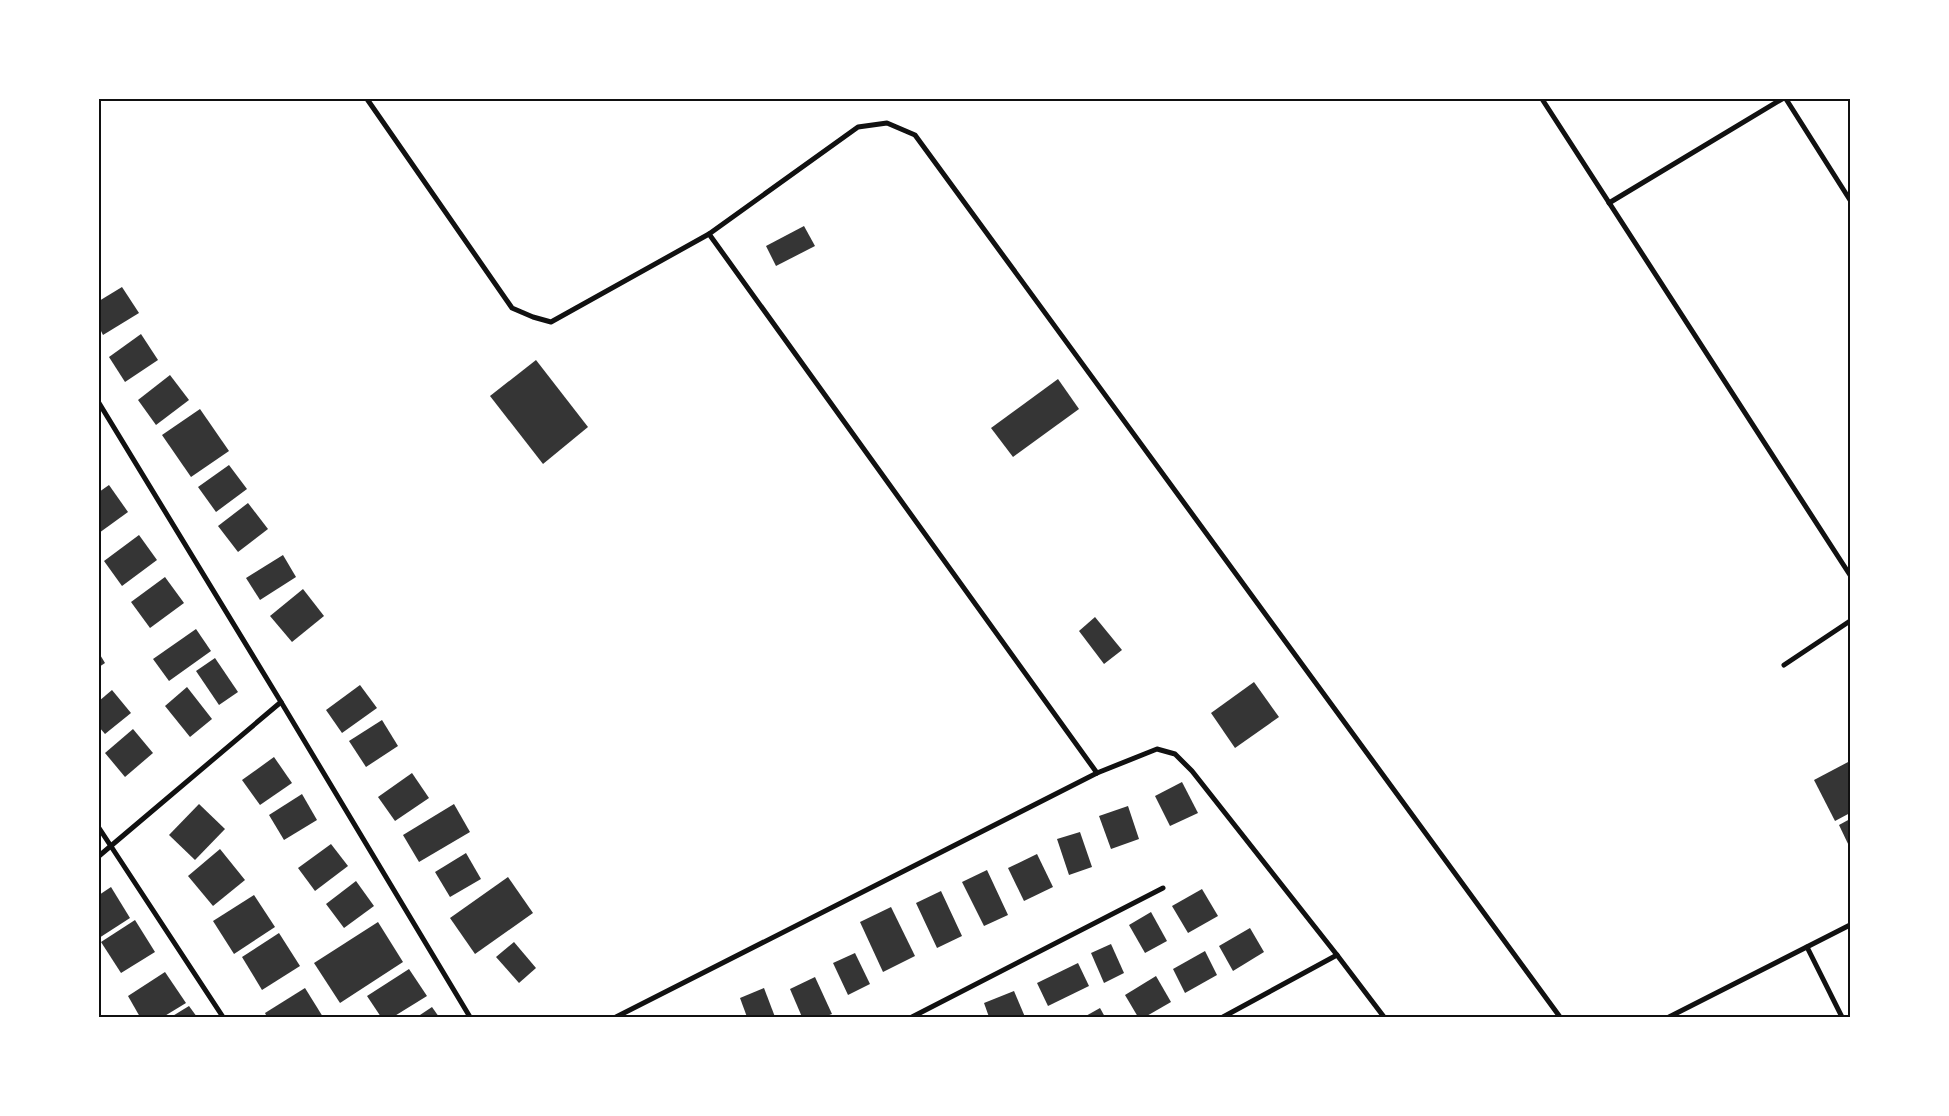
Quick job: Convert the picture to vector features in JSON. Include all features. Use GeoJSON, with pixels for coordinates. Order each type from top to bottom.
{"type":"FeatureCollection","features":[{"type":"Feature","properties":{"kind":"street"},"geometry":{"type":"LineString","coordinates":[[368,99],[512,308],[533,318],[551,322],[710,234],[858,127],[887,123],[915,136],[1560,1017]]}},
{"type":"Feature","properties":{"kind":"street"},"geometry":{"type":"LineString","coordinates":[[1542,99],[1850,575]]}},
{"type":"Feature","properties":{"kind":"street"},"geometry":{"type":"LineString","coordinates":[[1609,203],[1784,99],[1850,200]]}},
{"type":"Feature","properties":{"kind":"street"},"geometry":{"type":"LineString","coordinates":[[710,234],[1097,773]]}},
{"type":"Feature","properties":{"kind":"street"},"geometry":{"type":"LineString","coordinates":[[99,403],[470,1017]]}},
{"type":"Feature","properties":{"kind":"street"},"geometry":{"type":"LineString","coordinates":[[1784,665],[1850,621]]}},
{"type":"Feature","properties":{"kind":"street"},"geometry":{"type":"LineString","coordinates":[[99,856],[281,702]]}},
{"type":"Feature","properties":{"kind":"street"},"geometry":{"type":"LineString","coordinates":[[616,1017],[1097,773],[1157,749],[1175,754],[1192,771],[1338,955],[1384,1017]]}},
{"type":"Feature","properties":{"kind":"street"},"geometry":{"type":"LineString","coordinates":[[99,828],[110,848],[223,1017]]}},
{"type":"Feature","properties":{"kind":"street"},"geometry":{"type":"LineString","coordinates":[[912,1017],[1162,888]]}},
{"type":"Feature","properties":{"kind":"street"},"geometry":{"type":"LineString","coordinates":[[1668,1017],[1850,925]]}},
{"type":"Feature","properties":{"kind":"street"},"geometry":{"type":"LineString","coordinates":[[1807,947],[1842,1017]]}},
{"type":"Feature","properties":{"kind":"street"},"geometry":{"type":"LineString","coordinates":[[1223,1017],[1338,955]]}},
{"type":"Feature","properties":{"kind":"building"},"geometry":{"type":"Polygon","coordinates":[[[804,226],[815,246],[776,266],[766,246],[804,226]]]}},
{"type":"Feature","properties":{"kind":"building"},"geometry":{"type":"Polygon","coordinates":[[[122,287],[139,313],[103,335],[99,327],[99,301],[122,287]]]}},
{"type":"Feature","properties":{"kind":"building"},"geometry":{"type":"Polygon","coordinates":[[[141,334],[158,360],[125,382],[109,357],[141,334]]]}},
{"type":"Feature","properties":{"kind":"building"},"geometry":{"type":"Polygon","coordinates":[[[536,360],[588,427],[543,464],[490,396],[536,360]]]}},
{"type":"Feature","properties":{"kind":"building"},"geometry":{"type":"Polygon","coordinates":[[[170,375],[189,400],[156,425],[138,400],[170,375]]]}},
{"type":"Feature","properties":{"kind":"building"},"geometry":{"type":"Polygon","coordinates":[[[1058,379],[1079,409],[1013,457],[991,428],[1058,379]]]}},
{"type":"Feature","properties":{"kind":"building"},"geometry":{"type":"Polygon","coordinates":[[[200,409],[229,451],[191,477],[162,435],[200,409]]]}},
{"type":"Feature","properties":{"kind":"building"},"geometry":{"type":"Polygon","coordinates":[[[229,465],[247,489],[216,512],[198,487],[229,465]]]}},
{"type":"Feature","properties":{"kind":"building"},"geometry":{"type":"Polygon","coordinates":[[[109,485],[128,512],[99,533],[99,492],[109,485]]]}},
{"type":"Feature","properties":{"kind":"building"},"geometry":{"type":"Polygon","coordinates":[[[248,503],[268,529],[238,552],[218,526],[248,503]]]}},
{"type":"Feature","properties":{"kind":"building"},"geometry":{"type":"Polygon","coordinates":[[[139,535],[157,560],[122,586],[104,561],[139,535]]]}},
{"type":"Feature","properties":{"kind":"building"},"geometry":{"type":"Polygon","coordinates":[[[283,555],[296,577],[260,600],[246,578],[283,555]]]}},
{"type":"Feature","properties":{"kind":"building"},"geometry":{"type":"Polygon","coordinates":[[[165,577],[184,603],[150,628],[131,602],[165,577]]]}},
{"type":"Feature","properties":{"kind":"building"},"geometry":{"type":"Polygon","coordinates":[[[303,589],[324,616],[292,642],[270,616],[303,589]]]}},
{"type":"Feature","properties":{"kind":"building"},"geometry":{"type":"Polygon","coordinates":[[[1095,617],[1122,650],[1104,664],[1079,631],[1095,617]]]}},
{"type":"Feature","properties":{"kind":"building"},"geometry":{"type":"Polygon","coordinates":[[[196,629],[211,651],[169,681],[153,659],[196,629]]]}},
{"type":"Feature","properties":{"kind":"building"},"geometry":{"type":"Polygon","coordinates":[[[99,653],[105,663],[99,667],[99,653]]]}},
{"type":"Feature","properties":{"kind":"building"},"geometry":{"type":"Polygon","coordinates":[[[215,658],[238,692],[219,705],[196,671],[215,658]]]}},
{"type":"Feature","properties":{"kind":"building"},"geometry":{"type":"Polygon","coordinates":[[[1254,682],[1279,717],[1235,748],[1211,713],[1254,682]]]}},
{"type":"Feature","properties":{"kind":"building"},"geometry":{"type":"Polygon","coordinates":[[[360,685],[377,708],[342,733],[326,710],[360,685]]]}},
{"type":"Feature","properties":{"kind":"building"},"geometry":{"type":"Polygon","coordinates":[[[187,687],[212,719],[190,737],[165,706],[187,687]]]}},
{"type":"Feature","properties":{"kind":"building"},"geometry":{"type":"Polygon","coordinates":[[[112,690],[131,713],[105,734],[99,727],[99,701],[112,690]]]}},
{"type":"Feature","properties":{"kind":"building"},"geometry":{"type":"Polygon","coordinates":[[[382,720],[398,746],[366,767],[349,741],[382,720]]]}},
{"type":"Feature","properties":{"kind":"building"},"geometry":{"type":"Polygon","coordinates":[[[133,729],[153,753],[125,777],[105,753],[133,729]]]}},
{"type":"Feature","properties":{"kind":"building"},"geometry":{"type":"Polygon","coordinates":[[[274,757],[292,783],[260,805],[242,780],[274,757]]]}},
{"type":"Feature","properties":{"kind":"building"},"geometry":{"type":"Polygon","coordinates":[[[1850,761],[1850,813],[1835,821],[1814,780],[1850,761]]]}},
{"type":"Feature","properties":{"kind":"building"},"geometry":{"type":"Polygon","coordinates":[[[412,773],[429,798],[395,821],[378,797],[412,773]]]}},
{"type":"Feature","properties":{"kind":"building"},"geometry":{"type":"Polygon","coordinates":[[[1182,782],[1198,813],[1170,826],[1155,796],[1182,782]]]}},
{"type":"Feature","properties":{"kind":"building"},"geometry":{"type":"Polygon","coordinates":[[[302,794],[317,820],[284,840],[269,815],[302,794]]]}},
{"type":"Feature","properties":{"kind":"building"},"geometry":{"type":"Polygon","coordinates":[[[199,804],[225,829],[195,860],[169,835],[199,804]]]}},
{"type":"Feature","properties":{"kind":"building"},"geometry":{"type":"Polygon","coordinates":[[[454,804],[470,832],[419,862],[403,835],[454,804]]]}},
{"type":"Feature","properties":{"kind":"building"},"geometry":{"type":"Polygon","coordinates":[[[1128,806],[1139,839],[1111,849],[1099,816],[1128,806]]]}},
{"type":"Feature","properties":{"kind":"building"},"geometry":{"type":"Polygon","coordinates":[[[1850,819],[1850,848],[1839,825],[1850,819]]]}},
{"type":"Feature","properties":{"kind":"building"},"geometry":{"type":"Polygon","coordinates":[[[1080,832],[1092,867],[1069,875],[1057,839],[1080,832]]]}},
{"type":"Feature","properties":{"kind":"building"},"geometry":{"type":"Polygon","coordinates":[[[331,844],[348,866],[315,891],[298,868],[331,844]]]}},
{"type":"Feature","properties":{"kind":"building"},"geometry":{"type":"Polygon","coordinates":[[[220,849],[245,880],[213,906],[188,876],[220,849]]]}},
{"type":"Feature","properties":{"kind":"building"},"geometry":{"type":"Polygon","coordinates":[[[466,853],[481,879],[450,897],[435,872],[466,853]]]}},
{"type":"Feature","properties":{"kind":"building"},"geometry":{"type":"Polygon","coordinates":[[[1037,854],[1053,887],[1024,901],[1008,868],[1037,854]]]}},
{"type":"Feature","properties":{"kind":"building"},"geometry":{"type":"Polygon","coordinates":[[[987,870],[1008,915],[984,926],[962,882],[987,870]]]}},
{"type":"Feature","properties":{"kind":"building"},"geometry":{"type":"Polygon","coordinates":[[[508,877],[533,913],[475,954],[450,918],[508,877]]]}},
{"type":"Feature","properties":{"kind":"building"},"geometry":{"type":"Polygon","coordinates":[[[356,881],[374,906],[344,928],[326,904],[356,881]]]}},
{"type":"Feature","properties":{"kind":"building"},"geometry":{"type":"Polygon","coordinates":[[[111,887],[130,918],[99,938],[99,895],[111,887]]]}},
{"type":"Feature","properties":{"kind":"building"},"geometry":{"type":"Polygon","coordinates":[[[1202,889],[1218,916],[1188,933],[1172,906],[1202,889]]]}},
{"type":"Feature","properties":{"kind":"building"},"geometry":{"type":"Polygon","coordinates":[[[941,891],[962,936],[937,948],[916,903],[941,891]]]}},
{"type":"Feature","properties":{"kind":"building"},"geometry":{"type":"Polygon","coordinates":[[[254,895],[275,927],[234,954],[213,921],[254,895]]]}},
{"type":"Feature","properties":{"kind":"building"},"geometry":{"type":"Polygon","coordinates":[[[891,907],[915,956],[883,972],[860,922],[891,907]]]}},
{"type":"Feature","properties":{"kind":"building"},"geometry":{"type":"Polygon","coordinates":[[[1151,912],[1167,941],[1145,953],[1129,925],[1151,912]]]}},
{"type":"Feature","properties":{"kind":"building"},"geometry":{"type":"Polygon","coordinates":[[[135,920],[155,952],[121,973],[101,942],[135,920]]]}},
{"type":"Feature","properties":{"kind":"building"},"geometry":{"type":"Polygon","coordinates":[[[378,922],[403,962],[340,1003],[314,963],[378,922]]]}},
{"type":"Feature","properties":{"kind":"building"},"geometry":{"type":"Polygon","coordinates":[[[1250,928],[1264,952],[1233,971],[1219,946],[1250,928]]]}},
{"type":"Feature","properties":{"kind":"building"},"geometry":{"type":"Polygon","coordinates":[[[279,933],[300,966],[262,990],[242,957],[279,933]]]}},
{"type":"Feature","properties":{"kind":"building"},"geometry":{"type":"Polygon","coordinates":[[[514,942],[536,968],[519,983],[496,957],[514,942]]]}},
{"type":"Feature","properties":{"kind":"building"},"geometry":{"type":"Polygon","coordinates":[[[1111,944],[1124,973],[1104,983],[1091,953],[1111,944]]]}},
{"type":"Feature","properties":{"kind":"building"},"geometry":{"type":"Polygon","coordinates":[[[1205,951],[1217,975],[1185,993],[1173,969],[1205,951]]]}},
{"type":"Feature","properties":{"kind":"building"},"geometry":{"type":"Polygon","coordinates":[[[855,953],[870,984],[848,995],[833,963],[855,953]]]}},
{"type":"Feature","properties":{"kind":"building"},"geometry":{"type":"Polygon","coordinates":[[[1078,963],[1089,986],[1048,1006],[1037,983],[1078,963]]]}},
{"type":"Feature","properties":{"kind":"building"},"geometry":{"type":"Polygon","coordinates":[[[409,969],[427,996],[393,1017],[381,1017],[367,996],[409,969]]]}},
{"type":"Feature","properties":{"kind":"building"},"geometry":{"type":"Polygon","coordinates":[[[165,972],[186,1003],[163,1017],[140,1017],[128,996],[165,972]]]}},
{"type":"Feature","properties":{"kind":"building"},"geometry":{"type":"Polygon","coordinates":[[[1156,976],[1171,1002],[1145,1017],[1138,1017],[1125,995],[1156,976]]]}},
{"type":"Feature","properties":{"kind":"building"},"geometry":{"type":"Polygon","coordinates":[[[815,977],[832,1014],[824,1017],[802,1017],[790,989],[815,977]]]}},
{"type":"Feature","properties":{"kind":"building"},"geometry":{"type":"Polygon","coordinates":[[[305,988],[323,1017],[267,1017],[265,1013],[305,988]]]}},
{"type":"Feature","properties":{"kind":"building"},"geometry":{"type":"Polygon","coordinates":[[[764,988],[775,1017],[747,1017],[740,998],[764,988]]]}},
{"type":"Feature","properties":{"kind":"building"},"geometry":{"type":"Polygon","coordinates":[[[1014,991],[1025,1017],[989,1017],[984,1003],[1014,991]]]}},
{"type":"Feature","properties":{"kind":"building"},"geometry":{"type":"Polygon","coordinates":[[[189,1006],[197,1017],[171,1017],[189,1006]]]}},
{"type":"Feature","properties":{"kind":"building"},"geometry":{"type":"Polygon","coordinates":[[[432,1007],[439,1017],[417,1017],[432,1007]]]}},
{"type":"Feature","properties":{"kind":"building"},"geometry":{"type":"Polygon","coordinates":[[[1100,1008],[1105,1017],[1084,1017],[1100,1008]]]}}]}
